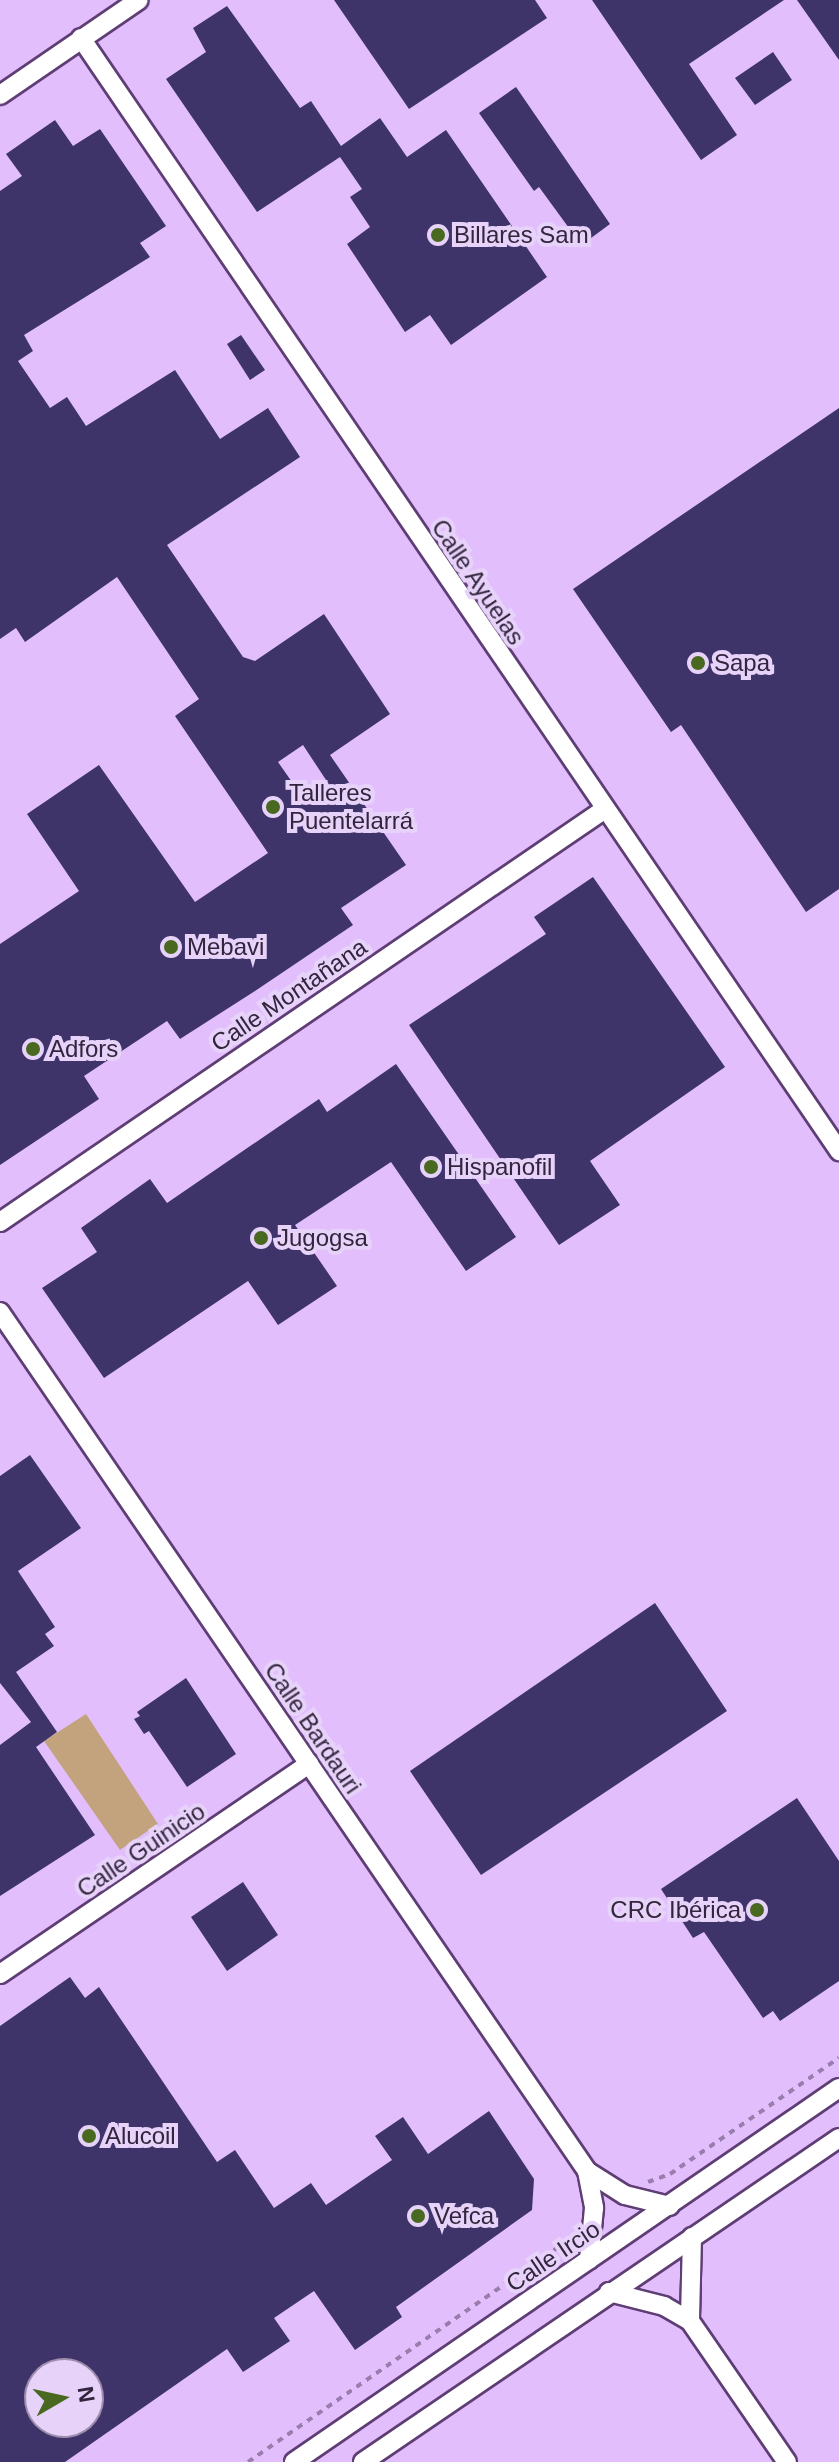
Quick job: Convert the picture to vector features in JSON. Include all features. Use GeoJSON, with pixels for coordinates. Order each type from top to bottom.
{"type":"FeatureCollection","features":[{"type":"Feature","properties":{"kind":"street"},"geometry":{"type":"LineString","coordinates":[[0,95],[139,0]]}},
{"type":"Feature","properties":{"kind":"street","name":"Calle Ayuelas"},"geometry":{"type":"LineString","coordinates":[[81,38],[839,1151]]}},
{"type":"Feature","properties":{"kind":"street","name":"Calle Montañana"},"geometry":{"type":"LineString","coordinates":[[0,1222],[605,809]]}},
{"type":"Feature","properties":{"kind":"street","name":"Calle Bardauri"},"geometry":{"type":"LineString","coordinates":[[0,1312],[587,2171],[625,2195],[670,2206]]}},
{"type":"Feature","properties":{"kind":"street","name":"Calle Guinicio"},"geometry":{"type":"LineString","coordinates":[[0,1974],[309,1764]]}},
{"type":"Feature","properties":{"kind":"street","name":"Calle Ircio"},"geometry":{"type":"LineString","coordinates":[[294,2462],[839,2088]]}},
{"type":"Feature","properties":{"kind":"street"},"geometry":{"type":"LineString","coordinates":[[363,2462],[839,2138]]}},
{"type":"Feature","properties":{"kind":"street","name":"Calle Bardauri"},"geometry":{"type":"LineString","coordinates":[[587,2171],[593,2217],[589,2260]]}},
{"type":"Feature","properties":{"kind":"street"},"geometry":{"type":"LineString","coordinates":[[690,2321],[692,2237]]}},
{"type":"Feature","properties":{"kind":"street"},"geometry":{"type":"LineString","coordinates":[[609,2292],[664,2306],[690,2321],[787,2462]]}},
{"type":"Feature","properties":{"kind":"path"},"geometry":{"type":"LineString","coordinates":[[625,2195],[670,2174],[839,2058]]}},
{"type":"Feature","properties":{"kind":"path"},"geometry":{"type":"LineString","coordinates":[[248,2462],[554,2253],[593,2217]]}},
{"type":"Feature","properties":{"kind":"shaded area"},"geometry":{"type":"Polygon","coordinates":[[[86,1714],[158,1824],[120,1850],[44,1741],[86,1714]]]}},
{"type":"Feature","properties":{"kind":"building"},"geometry":{"type":"Polygon","coordinates":[[[334,0],[535,0],[547,18],[409,109],[334,0]]]}},
{"type":"Feature","properties":{"kind":"building"},"geometry":{"type":"Polygon","coordinates":[[[592,0],[784,0],[689,64],[737,135],[701,160],[592,0]]]}},
{"type":"Feature","properties":{"kind":"building"},"geometry":{"type":"Polygon","coordinates":[[[797,0],[839,0],[839,60],[797,0]]]}},
{"type":"Feature","properties":{"kind":"building"},"geometry":{"type":"Polygon","coordinates":[[[227,6],[300,108],[311,101],[341,146],[380,118],[407,157],[446,130],[547,277],[451,345],[430,315],[405,332],[347,244],[370,227],[350,197],[362,189],[340,157],[257,212],[166,79],[206,52],[193,28],[227,6]]]}},
{"type":"Feature","properties":{"kind":"building"},"geometry":{"type":"Polygon","coordinates":[[[773,52],[792,80],[755,105],[735,78],[773,52]]]}},
{"type":"Feature","properties":{"kind":"building"},"geometry":{"type":"Polygon","coordinates":[[[516,87],[610,224],[587,241],[583,234],[577,239],[539,187],[534,191],[479,113],[516,87]]]}},
{"type":"Feature","properties":{"kind":"building"},"geometry":{"type":"Polygon","coordinates":[[[55,120],[73,146],[100,129],[166,226],[140,243],[150,257],[24,335],[33,351],[18,361],[50,408],[67,397],[86,426],[175,370],[220,439],[268,408],[300,457],[167,545],[243,657],[255,661],[324,614],[390,714],[330,755],[406,865],[341,908],[353,925],[255,991],[180,1039],[167,1021],[84,1076],[99,1099],[0,1165],[0,944],[79,891],[27,814],[99,765],[195,902],[268,853],[175,716],[199,699],[117,577],[25,642],[16,628],[0,639],[0,191],[22,176],[6,154],[55,120]],[[303,745],[278,762],[306,802],[330,786],[303,745]]]}},
{"type":"Feature","properties":{"kind":"building"},"geometry":{"type":"Polygon","coordinates":[[[241,335],[265,370],[250,380],[227,344],[241,335]]]}},
{"type":"Feature","properties":{"kind":"building","name":"Sapa"},"geometry":{"type":"Polygon","coordinates":[[[839,408],[839,889],[806,912],[681,725],[671,732],[573,589],[839,408]]]}},
{"type":"Feature","properties":{"kind":"building"},"geometry":{"type":"Polygon","coordinates":[[[593,877],[725,1067],[590,1161],[620,1205],[559,1245],[409,1025],[546,934],[534,917],[593,877]]]}},
{"type":"Feature","properties":{"kind":"building"},"geometry":{"type":"Polygon","coordinates":[[[396,1064],[516,1237],[466,1271],[391,1162],[295,1225],[337,1286],[278,1325],[248,1281],[104,1378],[42,1288],[97,1252],[81,1228],[150,1179],[167,1203],[319,1099],[327,1112],[396,1064]]]}},
{"type":"Feature","properties":{"kind":"building"},"geometry":{"type":"Polygon","coordinates":[[[30,1455],[81,1528],[18,1571],[55,1627],[45,1634],[54,1646],[16,1672],[57,1732],[36,1747],[95,1835],[0,1896],[0,1745],[31,1722],[0,1683],[0,1476],[30,1455]]]}},
{"type":"Feature","properties":{"kind":"building"},"geometry":{"type":"Polygon","coordinates":[[[655,1603],[727,1711],[481,1875],[410,1771],[655,1603]]]}},
{"type":"Feature","properties":{"kind":"building"},"geometry":{"type":"Polygon","coordinates":[[[186,1678],[236,1754],[187,1787],[149,1731],[144,1734],[134,1719],[140,1716],[137,1712],[186,1678]]]}},
{"type":"Feature","properties":{"kind":"building","name":"CRC Ibérica"},"geometry":{"type":"Polygon","coordinates":[[[797,1798],[839,1861],[839,1981],[780,2021],[773,2011],[763,2018],[704,1932],[693,1938],[661,1889],[797,1798]]]}},
{"type":"Feature","properties":{"kind":"building"},"geometry":{"type":"Polygon","coordinates":[[[243,1882],[278,1935],[227,1971],[191,1917],[243,1882]]]}},
{"type":"Feature","properties":{"kind":"building","name":"Alucoil"},"geometry":{"type":"Polygon","coordinates":[[[70,1977],[85,1998],[99,1987],[217,2162],[235,2150],[274,2208],[311,2183],[326,2205],[392,2160],[375,2136],[403,2117],[428,2154],[489,2111],[534,2179],[532,2210],[396,2307],[402,2317],[355,2350],[314,2291],[274,2318],[290,2341],[243,2372],[227,2349],[104,2435],[104,2358],[24,2358],[24,2438],[99,2438],[65,2462],[0,2462],[0,2026],[70,1977]]]}},
{"type":"Feature","properties":{"kind":"place","name":"Billares Sam"},"geometry":{"type":"Point","coordinates":[438,235]}},
{"type":"Feature","properties":{"kind":"place","name":"Sapa"},"geometry":{"type":"Point","coordinates":[698,663]}},
{"type":"Feature","properties":{"kind":"place","name":"Talleres Puentelarrá"},"geometry":{"type":"Point","coordinates":[273,807]}},
{"type":"Feature","properties":{"kind":"place","name":"Mebavi"},"geometry":{"type":"Point","coordinates":[171,947]}},
{"type":"Feature","properties":{"kind":"place","name":"Adfors"},"geometry":{"type":"Point","coordinates":[33,1049]}},
{"type":"Feature","properties":{"kind":"place","name":"Hispanofil"},"geometry":{"type":"Point","coordinates":[431,1167]}},
{"type":"Feature","properties":{"kind":"place","name":"Jugogsa"},"geometry":{"type":"Point","coordinates":[261,1238]}},
{"type":"Feature","properties":{"kind":"place","name":"CRC Ibérica"},"geometry":{"type":"Point","coordinates":[757,1910]}},
{"type":"Feature","properties":{"kind":"place","name":"Alucoil"},"geometry":{"type":"Point","coordinates":[89,2136]}},
{"type":"Feature","properties":{"kind":"place","name":"Vefca"},"geometry":{"type":"Point","coordinates":[418,2216]}}]}
